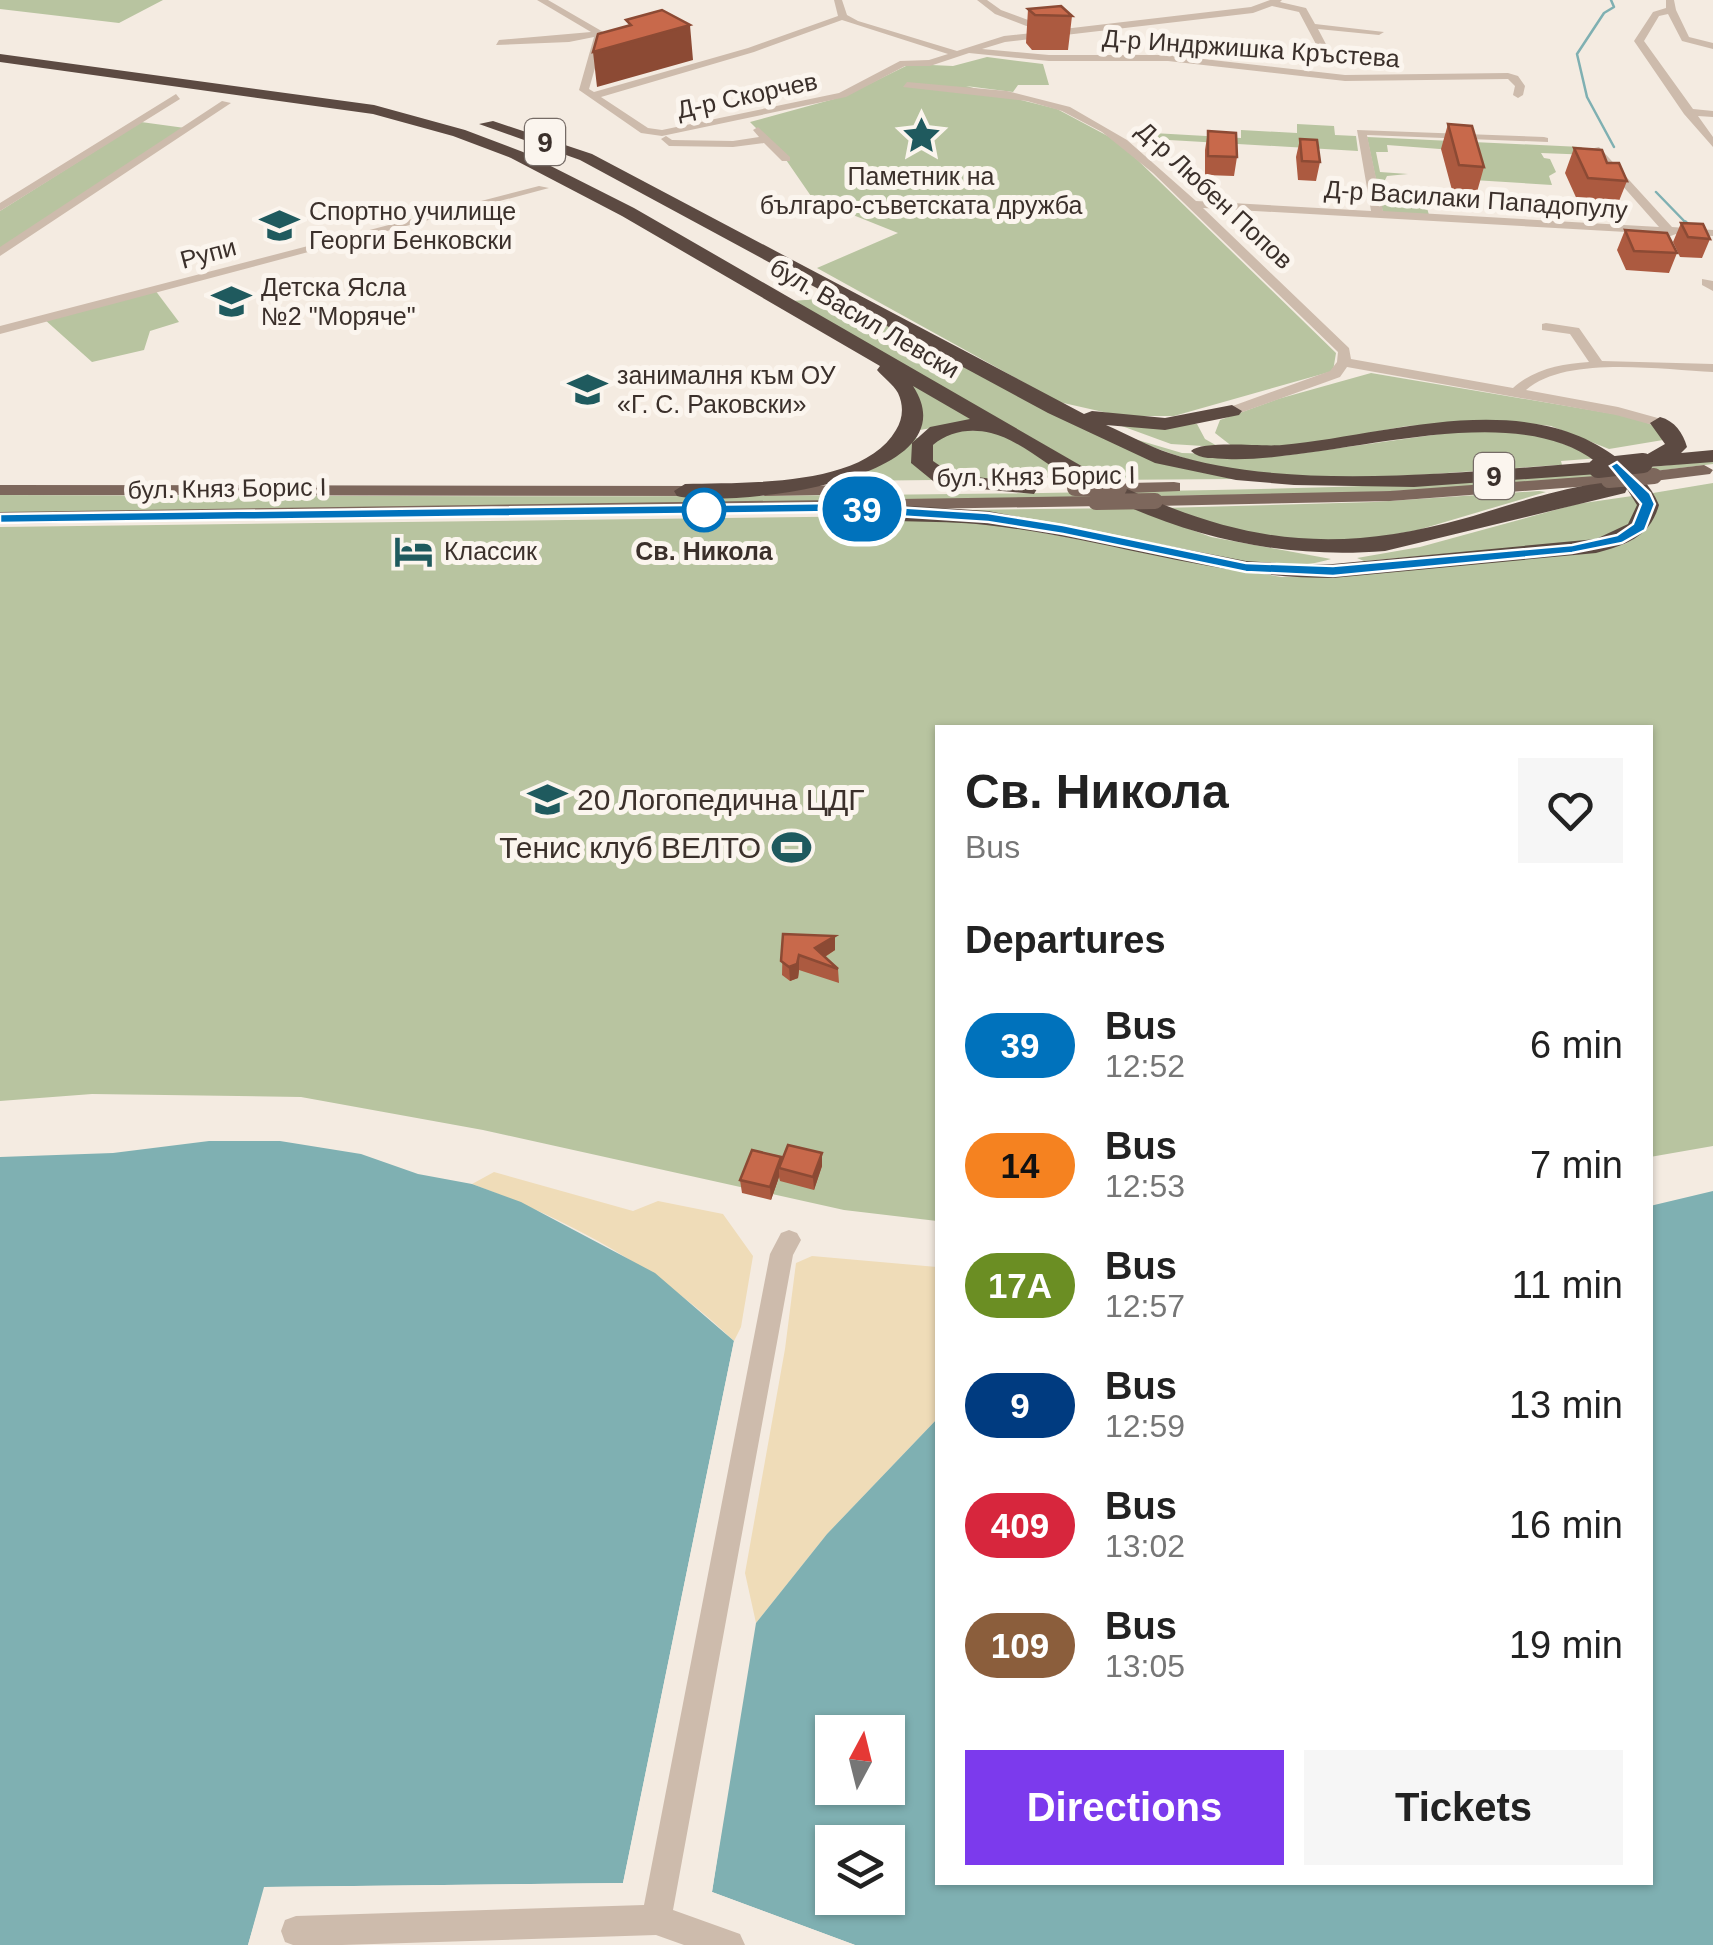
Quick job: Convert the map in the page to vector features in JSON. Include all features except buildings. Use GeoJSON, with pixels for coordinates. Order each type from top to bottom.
{"type":"FeatureCollection","features":[{"type":"Feature","properties":{"kind":"highway","name":"бул. Васил Левски"},"geometry":{"type":"LineString","coordinates":[[0,50],[340,104],[474,139],[544,168],[628,212],[1006,432],[1146,510],[1195,528],[1260,541],[1321,546],[1388,544],[1608,479],[1710,465]]}},
{"type":"Feature","properties":{"kind":"highway","name":"бул. Васил Левски"},"geometry":{"type":"LineString","coordinates":[[0,58],[360,94],[537,139],[586,156],[1045,404],[1136,448],[1208,469],[1264,477],[1414,481]]}},
{"type":"Feature","properties":{"kind":"highway"},"geometry":{"type":"LineString","coordinates":[[323,116],[340,104]]}},
{"type":"Feature","properties":{"kind":"highway"},"geometry":{"type":"LineString","coordinates":[[628,212],[610,196],[614,190],[632,188],[660,196]]}},
{"type":"Feature","properties":{"kind":"highway"},"geometry":{"type":"LineString","coordinates":[[744,280],[790,298],[816,295],[818,286],[788,264]]}},
{"type":"Feature","properties":{"kind":"highway"},"geometry":{"type":"LineString","coordinates":[[685,491],[820,480],[883,457],[908,429],[912,414],[910,398],[899,380],[862,350]]}},
{"type":"Feature","properties":{"kind":"highway"},"geometry":{"type":"LineString","coordinates":[[1045,404],[1140,424],[1178,422],[1232,411]]}},
{"type":"Feature","properties":{"kind":"highway"},"geometry":{"type":"LineString","coordinates":[[834,508],[974,516],[1040,525],[1246,568],[1312,572],[1596,546],[1632,533],[1640,526],[1648,504],[1620,469],[1600,454],[1570,440],[1522,430],[1418,431],[1246,453],[1165,445],[1045,404]]}},
{"type":"Feature","properties":{"kind":"highway"},"geometry":{"type":"LineString","coordinates":[[1232,411],[1211,421],[1207,433],[1218,445],[1246,453]]}},
{"type":"Feature","properties":{"kind":"highway"},"geometry":{"type":"LineString","coordinates":[[1660,423],[1713,445]]}},
{"type":"Feature","properties":{"kind":"highway"},"geometry":{"type":"LineString","coordinates":[[1652,473],[1676,447],[1673,434],[1660,423]]}},
{"type":"Feature","properties":{"kind":"highway"},"geometry":{"type":"LineString","coordinates":[[1006,432],[976,426],[944,429],[928,436],[920,458],[926,468],[946,480],[1026,489]]}},
{"type":"Feature","properties":{"kind":"highway","name":"бул. Княз Борис I"},"geometry":{"type":"LineString","coordinates":[[1414,481],[1608,479]]}},
{"type":"Feature","properties":{"kind":"highway"},"geometry":{"type":"LineString","coordinates":[[1260,541],[1373,567]]}},
{"type":"Feature","properties":{"kind":"main road","name":"бул. Княз Борис I"},"geometry":{"type":"LineString","coordinates":[[0,518],[834,508],[1390,496],[1608,479]]}},
{"type":"Feature","properties":{"kind":"main road","name":"бул. Княз Борис I"},"geometry":{"type":"LineString","coordinates":[[0,490],[1026,489],[1414,481]]}},
{"type":"Feature","properties":{"kind":"street"},"geometry":{"type":"LineString","coordinates":[[541,0],[600,33]]}},
{"type":"Feature","properties":{"kind":"street"},"geometry":{"type":"LineString","coordinates":[[838,0],[843,17]]}},
{"type":"Feature","properties":{"kind":"street"},"geometry":{"type":"LineString","coordinates":[[981,0],[998,12],[1057,35]]}},
{"type":"Feature","properties":{"kind":"street"},"geometry":{"type":"LineString","coordinates":[[1276,2],[1302,10],[1323,48]]}},
{"type":"Feature","properties":{"kind":"street","name":"Д-р Скорчев"},"geometry":{"type":"LineString","coordinates":[[593,96],[645,131],[662,133],[842,95],[902,63],[930,62],[1004,38],[1253,10],[1276,2]]}},
{"type":"Feature","properties":{"kind":"street"},"geometry":{"type":"LineString","coordinates":[[1713,46],[1685,39],[1670,5],[1656,14],[1639,42],[1713,144]]}},
{"type":"Feature","properties":{"kind":"street"},"geometry":{"type":"LineString","coordinates":[[600,33],[584,90],[593,96],[751,50],[843,17],[959,51]]}},
{"type":"Feature","properties":{"kind":"street"},"geometry":{"type":"LineString","coordinates":[[1310,26],[1379,32]]}},
{"type":"Feature","properties":{"kind":"street"},"geometry":{"type":"LineString","coordinates":[[499,44],[569,40],[600,33]]}},
{"type":"Feature","properties":{"kind":"street","name":"Д-р Индржишка Кръстева"},"geometry":{"type":"LineString","coordinates":[[959,51],[1048,58],[1168,58],[1345,78],[1508,76],[1520,86],[1518,95]]}},
{"type":"Feature","properties":{"kind":"street","name":"Д-р Любен Попов"},"geometry":{"type":"LineString","coordinates":[[930,62],[927,72],[902,86],[1009,94],[1080,115],[1126,142],[1344,351],[1344,362]]}},
{"type":"Feature","properties":{"kind":"street"},"geometry":{"type":"LineString","coordinates":[[0,208],[176,97]]}},
{"type":"Feature","properties":{"kind":"street"},"geometry":{"type":"LineString","coordinates":[[0,252],[226,103]]}},
{"type":"Feature","properties":{"kind":"street"},"geometry":{"type":"LineString","coordinates":[[1688,112],[1713,114]]}},
{"type":"Feature","properties":{"kind":"street"},"geometry":{"type":"LineString","coordinates":[[746,117],[786,158]]}},
{"type":"Feature","properties":{"kind":"street"},"geometry":{"type":"LineString","coordinates":[[1378,215],[1362,132],[1544,140]]}},
{"type":"Feature","properties":{"kind":"street"},"geometry":{"type":"LineString","coordinates":[[662,133],[669,143],[733,144],[767,139]]}},
{"type":"Feature","properties":{"kind":"street"},"geometry":{"type":"LineString","coordinates":[[1594,148],[1666,235]]}},
{"type":"Feature","properties":{"kind":"street","name":"Рупи"},"geometry":{"type":"LineString","coordinates":[[0,330],[543,188]]}},
{"type":"Feature","properties":{"kind":"street","name":"Д-р Василаки Пападопулу"},"geometry":{"type":"LineString","coordinates":[[1192,204],[1666,235],[1713,233]]}},
{"type":"Feature","properties":{"kind":"street"},"geometry":{"type":"LineString","coordinates":[[1212,223],[1212,215],[1236,206]]}},
{"type":"Feature","properties":{"kind":"street"},"geometry":{"type":"LineString","coordinates":[[1546,328],[1574,330],[1599,366]]}},
{"type":"Feature","properties":{"kind":"street"},"geometry":{"type":"LineString","coordinates":[[1232,411],[1328,378],[1344,362],[1618,411],[1660,423]]}},
{"type":"Feature","properties":{"kind":"street"},"geometry":{"type":"LineString","coordinates":[[1514,394],[1523,381],[1549,370],[1599,366],[1713,368]]}},
{"type":"Feature","properties":{"kind":"street"},"geometry":{"type":"LineString","coordinates":[[656,1920],[782,1254],[789,1240]]}},
{"type":"Feature","properties":{"kind":"street"},"geometry":{"type":"LineString","coordinates":[[296,1932],[656,1920],[729,1945]]}},
{"type":"Feature","properties":{"kind":"green space"},"geometry":{"type":"Polygon","coordinates":[[[0,0],[163,0],[119,23],[0,9],[0,0]]]}},
{"type":"Feature","properties":{"kind":"green space"},"geometry":{"type":"Polygon","coordinates":[[[987,57],[1043,64],[1049,85],[1018,85],[1013,92],[966,86],[1057,109],[1119,142],[1336,353],[1333,371],[1174,416],[1121,416],[1059,402],[817,268],[898,233],[813,199],[782,154],[750,122],[845,96],[910,64],[953,66],[987,57]]]}},
{"type":"Feature","properties":{"kind":"green space"},"geometry":{"type":"Polygon","coordinates":[[[141,122],[185,128],[0,249],[0,211],[141,122]]]}},
{"type":"Feature","properties":{"kind":"green space"},"geometry":{"type":"Polygon","coordinates":[[[1297,124],[1334,126],[1335,135],[1356,136],[1358,151],[1152,139],[1153,133],[1241,138],[1241,130],[1297,133],[1297,124]]]}},
{"type":"Feature","properties":{"kind":"green space"},"geometry":{"type":"Polygon","coordinates":[[[1367,137],[1581,147],[1592,155],[1541,153],[1550,159],[1556,172],[1549,176],[1552,185],[1473,180],[1453,150],[1387,145],[1388,152],[1376,152],[1380,172],[1408,174],[1387,176],[1382,186],[1406,188],[1410,207],[1427,208],[1429,215],[1383,213],[1367,137]]]}},
{"type":"Feature","properties":{"kind":"green space"},"geometry":{"type":"Polygon","coordinates":[[[155,290],[179,322],[150,331],[144,350],[92,362],[44,319],[155,290]]]}},
{"type":"Feature","properties":{"kind":"green space"},"geometry":{"type":"Polygon","coordinates":[[[826,290],[1047,409],[1232,479],[1105,480],[792,301],[818,299],[826,290]]]}},
{"type":"Feature","properties":{"kind":"green space"},"geometry":{"type":"Polygon","coordinates":[[[1371,373],[1632,417],[1660,428],[1663,440],[1609,449],[1551,426],[1507,421],[1407,426],[1292,447],[1233,447],[1215,433],[1220,420],[1371,373]]]}},
{"type":"Feature","properties":{"kind":"green space"},"geometry":{"type":"Polygon","coordinates":[[[909,381],[977,420],[920,430],[918,400],[909,381]]]}},
{"type":"Feature","properties":{"kind":"green space"},"geometry":{"type":"Polygon","coordinates":[[[1197,424],[1205,439],[1219,447],[1171,444],[1119,425],[1197,424]]]}},
{"type":"Feature","properties":{"kind":"green space"},"geometry":{"type":"Polygon","coordinates":[[[949,430],[996,431],[1074,477],[966,479],[935,468],[927,450],[949,430]]]}},
{"type":"Feature","properties":{"kind":"green space"},"geometry":{"type":"Polygon","coordinates":[[[1469,430],[1535,433],[1600,458],[1561,461],[1562,465],[1435,474],[1307,477],[1223,468],[1121,435],[1182,453],[1282,456],[1469,430]]]}},
{"type":"Feature","properties":{"kind":"green space"},"geometry":{"type":"Polygon","coordinates":[[[911,437],[921,439],[934,480],[838,481],[911,437]]]}},
{"type":"Feature","properties":{"kind":"green space"},"geometry":{"type":"Polygon","coordinates":[[[1713,460],[1713,464],[1577,479],[1349,493],[0,514],[0,495],[912,495],[1210,490],[1462,482],[1713,460]]]}},
{"type":"Feature","properties":{"kind":"green space"},"geometry":{"type":"Polygon","coordinates":[[[1713,483],[1713,1146],[1653,1156],[1653,725],[935,725],[935,1221],[844,1210],[483,1130],[301,1097],[92,1094],[0,1101],[0,527],[890,516],[1007,526],[1281,577],[1334,576],[1625,544],[1648,524],[1653,493],[1713,483]]]}},
{"type":"Feature","properties":{"kind":"green space"},"geometry":{"type":"Polygon","coordinates":[[[1546,492],[1418,530],[1369,539],[1320,541],[1244,533],[1163,508],[1374,502],[1546,492]]]}},
{"type":"Feature","properties":{"kind":"green space"},"geometry":{"type":"Polygon","coordinates":[[[1639,495],[1635,523],[1594,541],[1364,561],[1357,558],[1420,547],[1577,504],[1639,495]]]}},
{"type":"Feature","properties":{"kind":"green space"},"geometry":{"type":"Polygon","coordinates":[[[1133,508],[1211,537],[1331,559],[1306,564],[1251,563],[1056,523],[961,510],[1133,508]]]}},
{"type":"Feature","properties":{"kind":"sand"},"geometry":{"type":"Polygon","coordinates":[[[494,1172],[633,1211],[658,1201],[723,1214],[753,1256],[741,1327],[734,1341],[674,1290],[611,1249],[544,1214],[472,1184],[494,1172]]]}},
{"type":"Feature","properties":{"kind":"sand"},"geometry":{"type":"Polygon","coordinates":[[[812,1256],[935,1267],[935,1421],[827,1534],[756,1623],[745,1573],[785,1349],[796,1263],[812,1256]]]}},
{"type":"Feature","properties":{"kind":"water"},"geometry":{"type":"Polygon","coordinates":[[[209,1141],[280,1141],[361,1154],[418,1174],[472,1184],[521,1202],[655,1273],[734,1341],[623,1883],[265,1887],[248,1945],[0,1945],[0,1157],[113,1153],[209,1141]]]}},
{"type":"Feature","properties":{"kind":"water"},"geometry":{"type":"Polygon","coordinates":[[[1713,1191],[1713,1945],[855,1945],[712,1892],[756,1623],[827,1534],[935,1421],[935,1885],[1653,1885],[1653,1205],[1713,1191]]]}},
{"type":"Feature","properties":{"kind":"pier"},"geometry":{"type":"Polygon","coordinates":[[[734,1341],[739,1342],[627,1887],[268,1892],[254,1945],[248,1945],[264,1887],[623,1883],[734,1341]]]}},
{"type":"Feature","properties":{"kind":"pier"},"geometry":{"type":"Polygon","coordinates":[[[754,1616],[712,1892],[855,1945],[841,1945],[707,1893],[746,1645],[754,1616]]]}},
{"type":"Feature","properties":{"kind":"waterway"},"geometry":{"type":"LineString","coordinates":[[1611,0],[1614,7],[1604,13],[1577,54],[1587,97],[1614,147]]}},
{"type":"Feature","properties":{"kind":"waterway"},"geometry":{"type":"LineString","coordinates":[[1656,192],[1688,225],[1685,222]]}},
{"type":"Feature","properties":{"kind":"bus line","name":"39"},"geometry":{"type":"LineString","coordinates":[[0,518],[834,508],[988,518],[1063,529],[1246,568],[1333,571],[1572,549],[1622,538],[1640,526],[1648,504],[1617,466]]}},
{"type":"Feature","properties":{"kind":"place","name":"Паметник на българо-съветската дружба"},"geometry":{"type":"Point","coordinates":[921,135]}},
{"type":"Feature","properties":{"kind":"place","name":"Спортно училище Георги Бенковски"},"geometry":{"type":"Point","coordinates":[279,225]}},
{"type":"Feature","properties":{"kind":"place","name":"Детска Ясла №2 \"Моряче\""},"geometry":{"type":"Point","coordinates":[231,301]}},
{"type":"Feature","properties":{"kind":"place","name":"занималня към ОУ «Г. С. Раковски»"},"geometry":{"type":"Point","coordinates":[587,389]}},
{"type":"Feature","properties":{"kind":"place","name":"Св. Никола"},"geometry":{"type":"Point","coordinates":[704,510]}},
{"type":"Feature","properties":{"kind":"place","name":"Классик"},"geometry":{"type":"Point","coordinates":[414,551]}},
{"type":"Feature","properties":{"kind":"place","name":"20 Логопедична ЦДГ"},"geometry":{"type":"Point","coordinates":[547,800]}},
{"type":"Feature","properties":{"kind":"place","name":"Тенис клуб ВЕЛТО"},"geometry":{"type":"Point","coordinates":[791,848]}}]}
